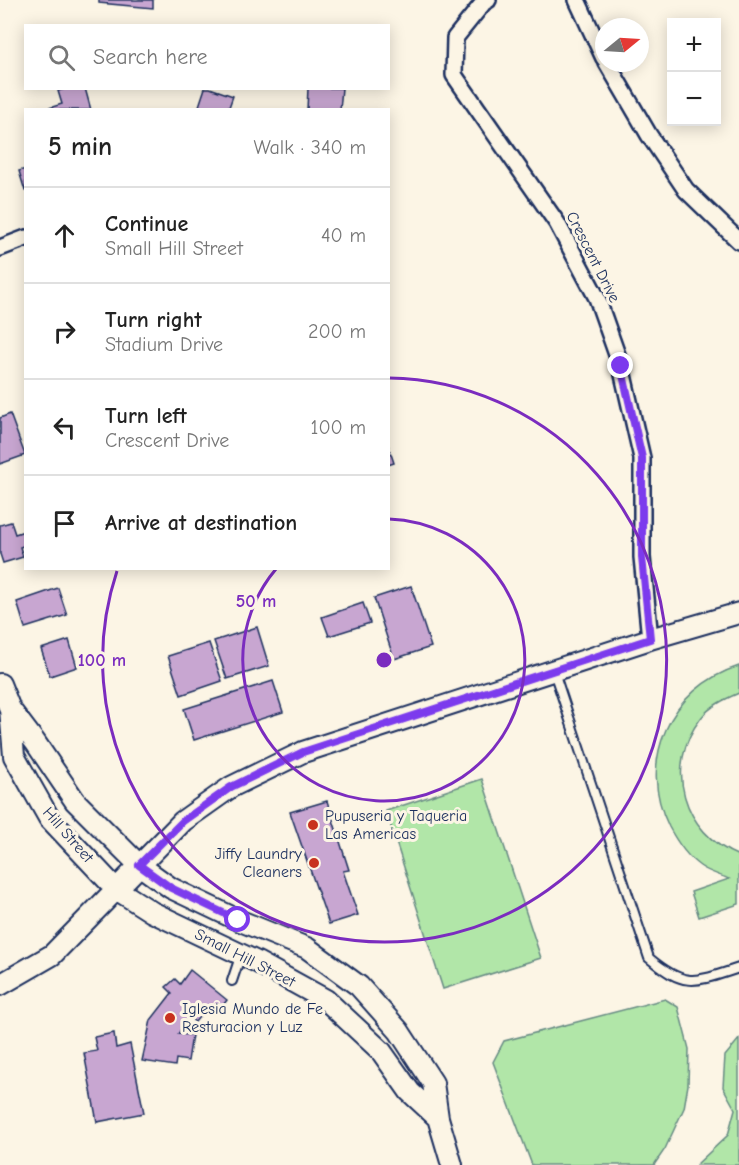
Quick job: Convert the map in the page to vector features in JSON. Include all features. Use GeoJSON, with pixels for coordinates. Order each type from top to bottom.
{"type":"FeatureCollection","features":[{"type":"Feature","properties":{"kind":"street","name":"Crescent Drive"},"geometry":{"type":"LineString","coordinates":[[488,0],[455,38],[454,75],[557,223],[597,298],[621,366],[642,458],[642,557],[650,639]]}},
{"type":"Feature","properties":{"kind":"street"},"geometry":{"type":"LineString","coordinates":[[577,0],[595,39]]}},
{"type":"Feature","properties":{"kind":"street"},"geometry":{"type":"LineString","coordinates":[[612,72],[686,190],[739,241]]}},
{"type":"Feature","properties":{"kind":"street"},"geometry":{"type":"LineString","coordinates":[[0,248],[24,239]]}},
{"type":"Feature","properties":{"kind":"street"},"geometry":{"type":"LineString","coordinates":[[0,985],[52,955],[183,821],[222,794],[303,752],[650,639],[739,613]]}},
{"type":"Feature","properties":{"kind":"street","name":"Hill Street"},"geometry":{"type":"LineString","coordinates":[[0,684],[10,709],[75,801],[139,865]]}},
{"type":"Feature","properties":{"kind":"street","name":"Hill Street"},"geometry":{"type":"LineString","coordinates":[[10,709],[14,756],[49,818],[116,889]]}},
{"type":"Feature","properties":{"kind":"street","name":"Small Hill Street"},"geometry":{"type":"LineString","coordinates":[[139,865],[171,888],[238,920],[307,948],[359,986],[399,1031],[434,1083],[438,1119],[452,1165]]}},
{"type":"Feature","properties":{"kind":"street","name":"Small Hill Street"},"geometry":{"type":"LineString","coordinates":[[116,889],[152,912],[241,954],[326,1000],[381,1051],[410,1092],[438,1119]]}},
{"type":"Feature","properties":{"kind":"lane"},"geometry":{"type":"LineString","coordinates":[[554,670],[649,958],[669,975],[687,982],[739,968]]}},
{"type":"Feature","properties":{"kind":"lane"},"geometry":{"type":"LineString","coordinates":[[232,981],[241,954]]}},
{"type":"Feature","properties":{"kind":"green space"},"geometry":{"type":"Polygon","coordinates":[[[739,666],[739,693],[718,703],[701,718],[689,737],[683,757],[682,777],[685,797],[692,815],[704,832],[739,856],[739,904],[699,917],[691,892],[729,879],[707,870],[690,858],[672,833],[660,802],[656,777],[658,753],[666,730],[678,709],[694,691],[715,677],[739,666]]]}},
{"type":"Feature","properties":{"kind":"green space"},"geometry":{"type":"Polygon","coordinates":[[[482,779],[541,958],[443,989],[386,811],[482,779]]]}},
{"type":"Feature","properties":{"kind":"green space"},"geometry":{"type":"Polygon","coordinates":[[[665,999],[678,1007],[689,1049],[688,1085],[684,1108],[665,1149],[654,1165],[532,1165],[493,1062],[504,1041],[665,999]]]}},
{"type":"Feature","properties":{"kind":"green space"},"geometry":{"type":"Polygon","coordinates":[[[739,1039],[739,1165],[696,1165],[728,1135],[735,1109],[723,1087],[725,1056],[739,1039]]]}},
{"type":"Feature","properties":{"kind":"building"},"geometry":{"type":"Polygon","coordinates":[[[99,0],[153,0],[153,8],[99,3],[99,0]]]}},
{"type":"Feature","properties":{"kind":"building"},"geometry":{"type":"Polygon","coordinates":[[[86,90],[90,108],[49,108],[62,104],[58,91],[86,90]]]}},
{"type":"Feature","properties":{"kind":"building"},"geometry":{"type":"Polygon","coordinates":[[[204,90],[216,90],[233,96],[229,108],[199,106],[204,90]]]}},
{"type":"Feature","properties":{"kind":"building"},"geometry":{"type":"Polygon","coordinates":[[[308,90],[342,90],[340,108],[307,108],[308,90]]]}},
{"type":"Feature","properties":{"kind":"building"},"geometry":{"type":"Polygon","coordinates":[[[24,170],[24,188],[19,171],[24,170]]]}},
{"type":"Feature","properties":{"kind":"building"},"geometry":{"type":"Polygon","coordinates":[[[10,414],[24,455],[0,464],[0,418],[10,414]]]}},
{"type":"Feature","properties":{"kind":"building"},"geometry":{"type":"Polygon","coordinates":[[[390,451],[394,463],[390,464],[390,451]]]}},
{"type":"Feature","properties":{"kind":"building"},"geometry":{"type":"Polygon","coordinates":[[[11,522],[15,534],[24,531],[24,546],[20,547],[23,557],[3,563],[0,554],[0,525],[11,522]]]}},
{"type":"Feature","properties":{"kind":"building"},"geometry":{"type":"Polygon","coordinates":[[[411,586],[431,647],[394,659],[374,598],[411,586]]]}},
{"type":"Feature","properties":{"kind":"building"},"geometry":{"type":"Polygon","coordinates":[[[58,588],[67,615],[25,628],[17,602],[58,588]]]}},
{"type":"Feature","properties":{"kind":"building"},"geometry":{"type":"Polygon","coordinates":[[[363,603],[370,623],[329,636],[322,617],[363,603]]]}},
{"type":"Feature","properties":{"kind":"building"},"geometry":{"type":"Polygon","coordinates":[[[257,627],[269,666],[227,679],[214,641],[257,627]]]}},
{"type":"Feature","properties":{"kind":"building"},"geometry":{"type":"Polygon","coordinates":[[[69,640],[77,667],[50,676],[41,649],[69,640]]]}},
{"type":"Feature","properties":{"kind":"building"},"geometry":{"type":"Polygon","coordinates":[[[209,643],[222,681],[181,695],[168,656],[209,643]]]}},
{"type":"Feature","properties":{"kind":"building"},"geometry":{"type":"Polygon","coordinates":[[[273,681],[283,712],[194,740],[184,709],[273,681]]]}},
{"type":"Feature","properties":{"kind":"building"},"geometry":{"type":"Polygon","coordinates":[[[327,801],[349,870],[343,871],[358,915],[329,924],[290,812],[327,801]]]}},
{"type":"Feature","properties":{"kind":"building","name":"Iglesia Mundo de Fe Resturacion y Luz"},"geometry":{"type":"Polygon","coordinates":[[[190,970],[227,1000],[217,1013],[208,1006],[195,1022],[189,1017],[178,1034],[192,1035],[188,1061],[176,1059],[175,1066],[142,1061],[151,1020],[172,993],[166,987],[175,979],[180,984],[190,970]]]}},
{"type":"Feature","properties":{"kind":"building"},"geometry":{"type":"Polygon","coordinates":[[[114,1033],[116,1048],[130,1044],[144,1113],[97,1122],[84,1053],[97,1051],[94,1037],[114,1033]]]}},
{"type":"Feature","properties":{"kind":"place","name":"Pupuseria y Taqueria Las Americas"},"geometry":{"type":"Point","coordinates":[313,825]}},
{"type":"Feature","properties":{"kind":"place","name":"Jiffy Laundry Cleaners"},"geometry":{"type":"Point","coordinates":[314,863]}},
{"type":"Feature","properties":{"kind":"place","name":"Iglesia Mundo de Fe Resturacion y Luz"},"geometry":{"type":"Point","coordinates":[170,1018]}},
{"type":"Feature","properties":{"kind":"route"},"geometry":{"type":"LineString","coordinates":[[238,920],[171,888],[139,865],[183,821],[231,787],[303,752],[650,639],[642,557],[642,458],[621,366]]}}]}
